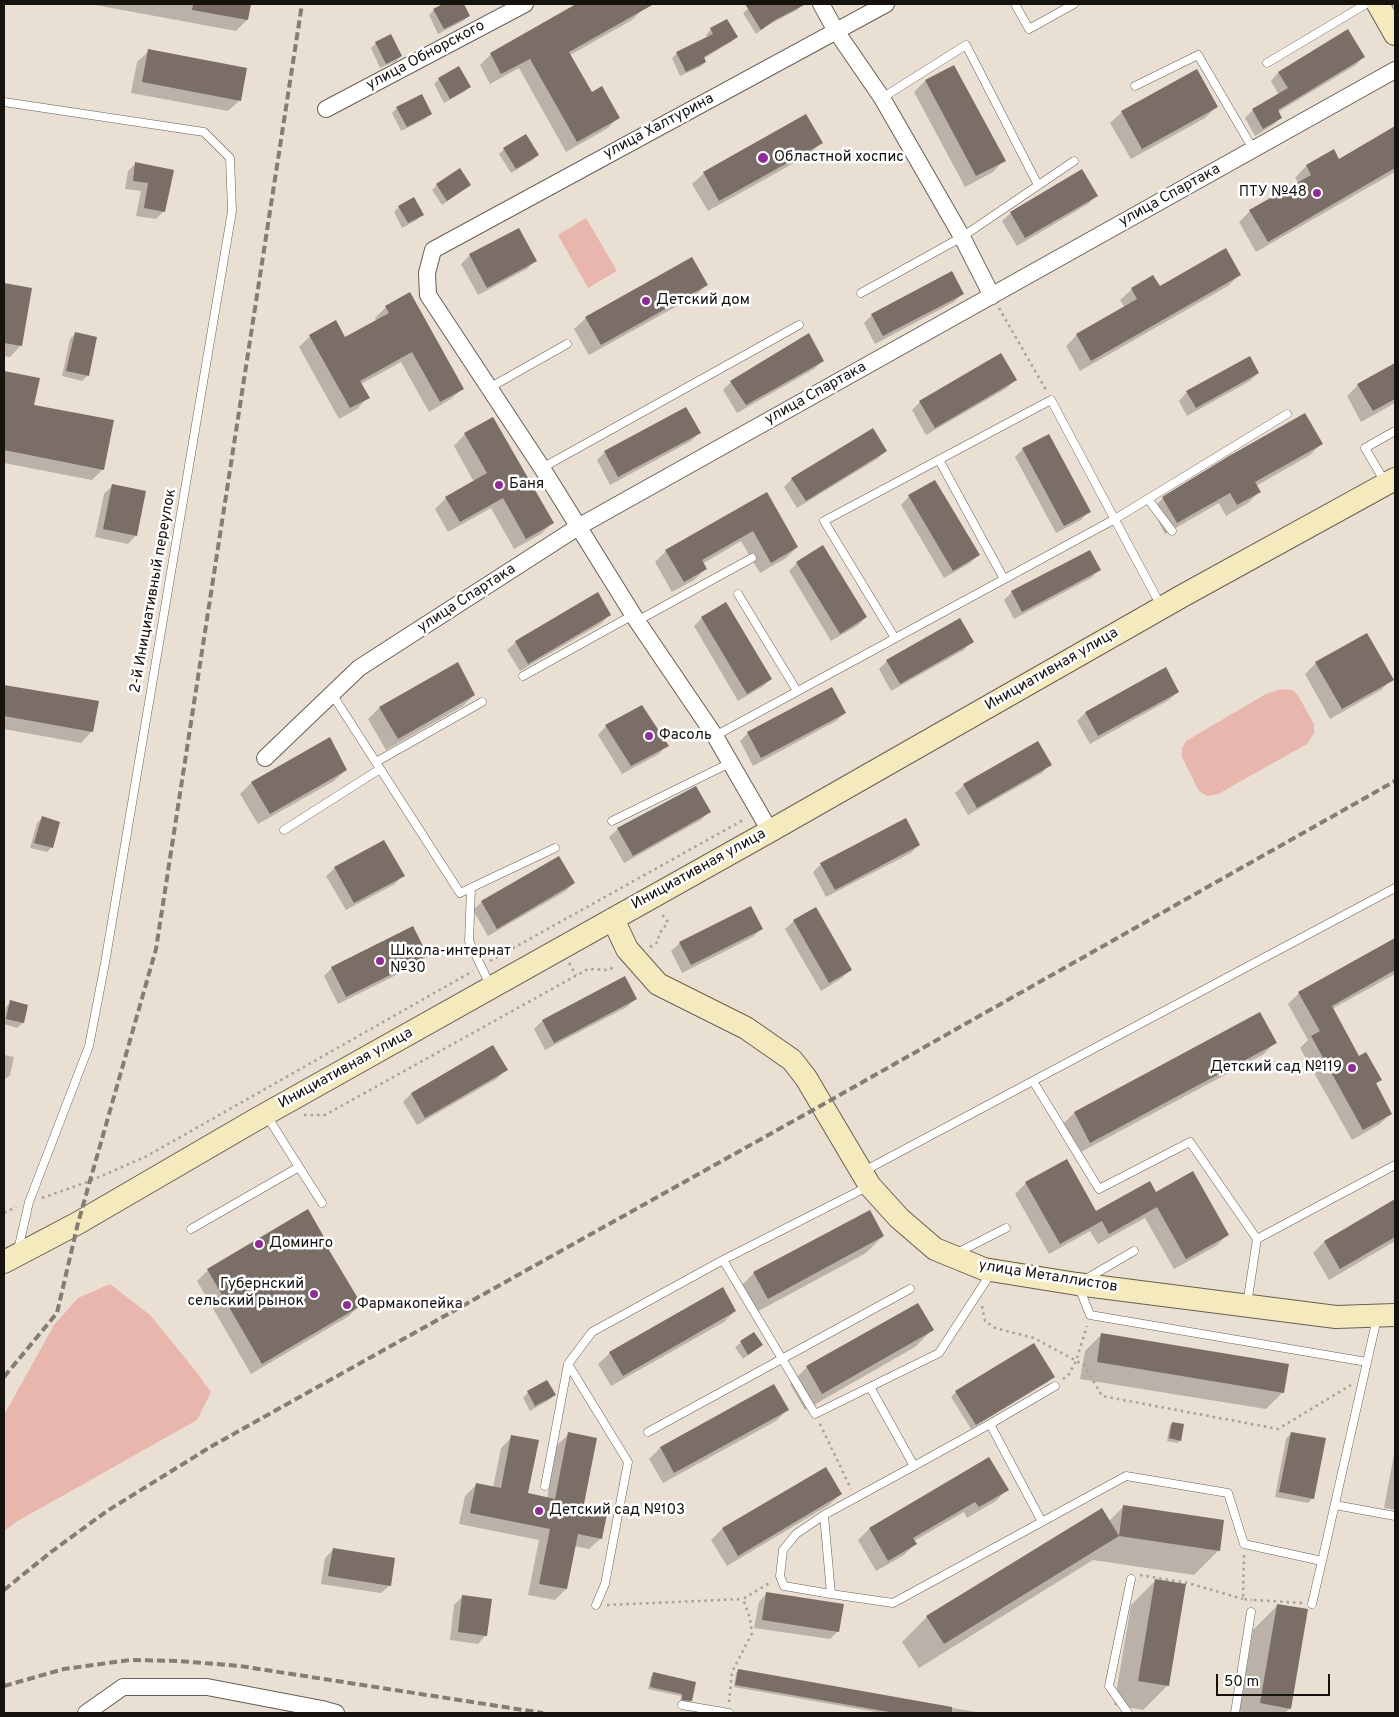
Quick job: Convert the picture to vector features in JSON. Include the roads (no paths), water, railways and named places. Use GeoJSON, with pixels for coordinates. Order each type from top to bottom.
{"type":"FeatureCollection","features":[{"type":"Feature","properties":{"kind":"main road"},"geometry":{"type":"LineString","coordinates":[[1378,4],[1395,34]]}},
{"type":"Feature","properties":{"kind":"main road","name":"Инициативная улица"},"geometry":{"type":"LineString","coordinates":[[10,1258],[78,1223],[292,1099],[770,831],[1162,608],[1391,482]]}},
{"type":"Feature","properties":{"kind":"main road","name":"улица Металлистов"},"geometry":{"type":"LineString","coordinates":[[613,919],[627,949],[658,984],[746,1028],[792,1060],[806,1078],[866,1179],[898,1218],[935,1249],[984,1269],[1077,1284],[1336,1317],[1386,1315]]}},
{"type":"Feature","properties":{"kind":"street","name":"улица Обнорского"},"geometry":{"type":"LineString","coordinates":[[326,109],[526,4]]}},
{"type":"Feature","properties":{"kind":"street"},"geometry":{"type":"LineString","coordinates":[[821,4],[836,31],[882,98],[962,237],[992,296]]}},
{"type":"Feature","properties":{"kind":"street","name":"улица Халтурина"},"geometry":{"type":"LineString","coordinates":[[489,388],[428,295],[427,273],[433,250],[886,4]]}},
{"type":"Feature","properties":{"kind":"street","name":"улица Спартака"},"geometry":{"type":"LineString","coordinates":[[265,758],[359,668],[578,527],[1395,70]]}},
{"type":"Feature","properties":{"kind":"street"},"geometry":{"type":"LineString","coordinates":[[489,388],[542,468],[635,618],[715,736],[770,831]]}},
{"type":"Feature","properties":{"kind":"street"},"geometry":{"type":"LineString","coordinates":[[86,1713],[123,1687],[207,1687],[336,1713]]}},
{"type":"Feature","properties":{"kind":"lane"},"geometry":{"type":"LineString","coordinates":[[1015,4],[1028,29],[1074,4]]}},
{"type":"Feature","properties":{"kind":"lane"},"geometry":{"type":"LineString","coordinates":[[1267,63],[1366,4]]}},
{"type":"Feature","properties":{"kind":"lane"},"geometry":{"type":"LineString","coordinates":[[882,98],[966,45],[1038,185]]}},
{"type":"Feature","properties":{"kind":"lane"},"geometry":{"type":"LineString","coordinates":[[1135,86],[1198,55],[1253,150]]}},
{"type":"Feature","properties":{"kind":"lane","name":"2-й Инициативный переулок"},"geometry":{"type":"LineString","coordinates":[[4,102],[204,132],[230,158],[232,211],[108,944],[89,1046],[29,1202],[10,1258]]}},
{"type":"Feature","properties":{"kind":"lane"},"geometry":{"type":"LineString","coordinates":[[861,293],[962,237],[1074,161]]}},
{"type":"Feature","properties":{"kind":"lane"},"geometry":{"type":"LineString","coordinates":[[542,468],[799,325]]}},
{"type":"Feature","properties":{"kind":"lane"},"geometry":{"type":"LineString","coordinates":[[489,388],[567,344]]}},
{"type":"Feature","properties":{"kind":"lane"},"geometry":{"type":"LineString","coordinates":[[895,638],[824,521],[1051,400],[1162,608]]}},
{"type":"Feature","properties":{"kind":"lane"},"geometry":{"type":"LineString","coordinates":[[715,736],[1115,519],[1287,414]]}},
{"type":"Feature","properties":{"kind":"lane"},"geometry":{"type":"LineString","coordinates":[[1391,482],[1365,448],[1395,431]]}},
{"type":"Feature","properties":{"kind":"lane"},"geometry":{"type":"LineString","coordinates":[[939,460],[1004,579]]}},
{"type":"Feature","properties":{"kind":"lane"},"geometry":{"type":"LineString","coordinates":[[1148,499],[1172,531]]}},
{"type":"Feature","properties":{"kind":"lane"},"geometry":{"type":"LineString","coordinates":[[523,676],[752,558]]}},
{"type":"Feature","properties":{"kind":"lane"},"geometry":{"type":"LineString","coordinates":[[738,594],[797,691]]}},
{"type":"Feature","properties":{"kind":"lane"},"geometry":{"type":"LineString","coordinates":[[332,694],[460,893],[555,848]]}},
{"type":"Feature","properties":{"kind":"lane"},"geometry":{"type":"LineString","coordinates":[[376,762],[482,702]]}},
{"type":"Feature","properties":{"kind":"lane"},"geometry":{"type":"LineString","coordinates":[[612,821],[730,763]]}},
{"type":"Feature","properties":{"kind":"lane"},"geometry":{"type":"LineString","coordinates":[[284,830],[380,769]]}},
{"type":"Feature","properties":{"kind":"lane"},"geometry":{"type":"LineString","coordinates":[[471,888],[469,941],[491,987]]}},
{"type":"Feature","properties":{"kind":"lane"},"geometry":{"type":"LineString","coordinates":[[545,1486],[568,1364],[592,1332],[866,1179],[1033,1081],[1395,888]]}},
{"type":"Feature","properties":{"kind":"lane"},"geometry":{"type":"LineString","coordinates":[[1033,1081],[1098,1188],[1190,1142],[1257,1239],[1246,1305]]}},
{"type":"Feature","properties":{"kind":"lane"},"geometry":{"type":"LineString","coordinates":[[266,1114],[322,1203]]}},
{"type":"Feature","properties":{"kind":"lane"},"geometry":{"type":"LineString","coordinates":[[1257,1239],[1395,1165]]}},
{"type":"Feature","properties":{"kind":"lane"},"geometry":{"type":"LineString","coordinates":[[191,1229],[299,1167]]}},
{"type":"Feature","properties":{"kind":"lane"},"geometry":{"type":"LineString","coordinates":[[951,1256],[1006,1228]]}},
{"type":"Feature","properties":{"kind":"lane"},"geometry":{"type":"LineString","coordinates":[[1134,1251],[1077,1284],[1090,1315],[1367,1362]]}},
{"type":"Feature","properties":{"kind":"lane"},"geometry":{"type":"LineString","coordinates":[[723,1260],[815,1414],[939,1353],[992,1270]]}},
{"type":"Feature","properties":{"kind":"lane"},"geometry":{"type":"LineString","coordinates":[[648,1432],[910,1288]]}},
{"type":"Feature","properties":{"kind":"lane"},"geometry":{"type":"LineString","coordinates":[[1312,1604],[1367,1362],[1386,1315]]}},
{"type":"Feature","properties":{"kind":"lane"},"geometry":{"type":"LineString","coordinates":[[568,1364],[628,1462],[605,1584],[596,1605]]}},
{"type":"Feature","properties":{"kind":"lane"},"geometry":{"type":"LineString","coordinates":[[1055,1386],[855,1498],[796,1534],[783,1550],[780,1576],[784,1586],[893,1603],[1126,1476],[1228,1493],[1244,1544],[1322,1561]]}},
{"type":"Feature","properties":{"kind":"lane"},"geometry":{"type":"LineString","coordinates":[[870,1387],[914,1466]]}},
{"type":"Feature","properties":{"kind":"lane"},"geometry":{"type":"LineString","coordinates":[[990,1424],[1042,1522]]}},
{"type":"Feature","properties":{"kind":"lane"},"geometry":{"type":"LineString","coordinates":[[1335,1505],[1395,1516]]}},
{"type":"Feature","properties":{"kind":"lane"},"geometry":{"type":"LineString","coordinates":[[824,1516],[831,1594]]}},
{"type":"Feature","properties":{"kind":"lane"},"geometry":{"type":"LineString","coordinates":[[1128,1713],[1110,1686],[1131,1578]]}},
{"type":"Feature","properties":{"kind":"lane"},"geometry":{"type":"LineString","coordinates":[[1234,1713],[1251,1612]]}},
{"type":"Feature","properties":{"kind":"lane"},"geometry":{"type":"LineString","coordinates":[[682,1705],[728,1713]]}},
{"type":"Feature","properties":{"kind":"railway"},"geometry":{"type":"LineString","coordinates":[[4,1377],[57,1313],[78,1223],[156,949],[302,4]]}},
{"type":"Feature","properties":{"kind":"railway"},"geometry":{"type":"LineString","coordinates":[[4,1590],[51,1552],[107,1511],[212,1446],[822,1105],[1395,781]]}},
{"type":"Feature","properties":{"kind":"railway"},"geometry":{"type":"LineString","coordinates":[[4,1686],[64,1669],[130,1660],[179,1661],[240,1666],[543,1713]]}},
{"type":"Feature","properties":{"kind":"place","name":"Областной хоспис"},"geometry":{"type":"Point","coordinates":[763,158]}},
{"type":"Feature","properties":{"kind":"place","name":"ПТУ №48"},"geometry":{"type":"Point","coordinates":[1317,193]}},
{"type":"Feature","properties":{"kind":"place","name":"Детский дом"},"geometry":{"type":"Point","coordinates":[646,301]}},
{"type":"Feature","properties":{"kind":"place","name":"Баня"},"geometry":{"type":"Point","coordinates":[499,485]}},
{"type":"Feature","properties":{"kind":"place","name":"Фасоль"},"geometry":{"type":"Point","coordinates":[649,736]}},
{"type":"Feature","properties":{"kind":"place","name":"Школа-интернат №30"},"geometry":{"type":"Point","coordinates":[380,961]}},
{"type":"Feature","properties":{"kind":"place","name":"Детский сад №119"},"geometry":{"type":"Point","coordinates":[1352,1068]}},
{"type":"Feature","properties":{"kind":"place","name":"Доминго"},"geometry":{"type":"Point","coordinates":[259,1244]}},
{"type":"Feature","properties":{"kind":"place","name":"Губернский сельский рынок"},"geometry":{"type":"Point","coordinates":[314,1294]}},
{"type":"Feature","properties":{"kind":"place","name":"Фармакопейка"},"geometry":{"type":"Point","coordinates":[347,1305]}},
{"type":"Feature","properties":{"kind":"place","name":"Детский сад №103"},"geometry":{"type":"Point","coordinates":[539,1511]}}]}
